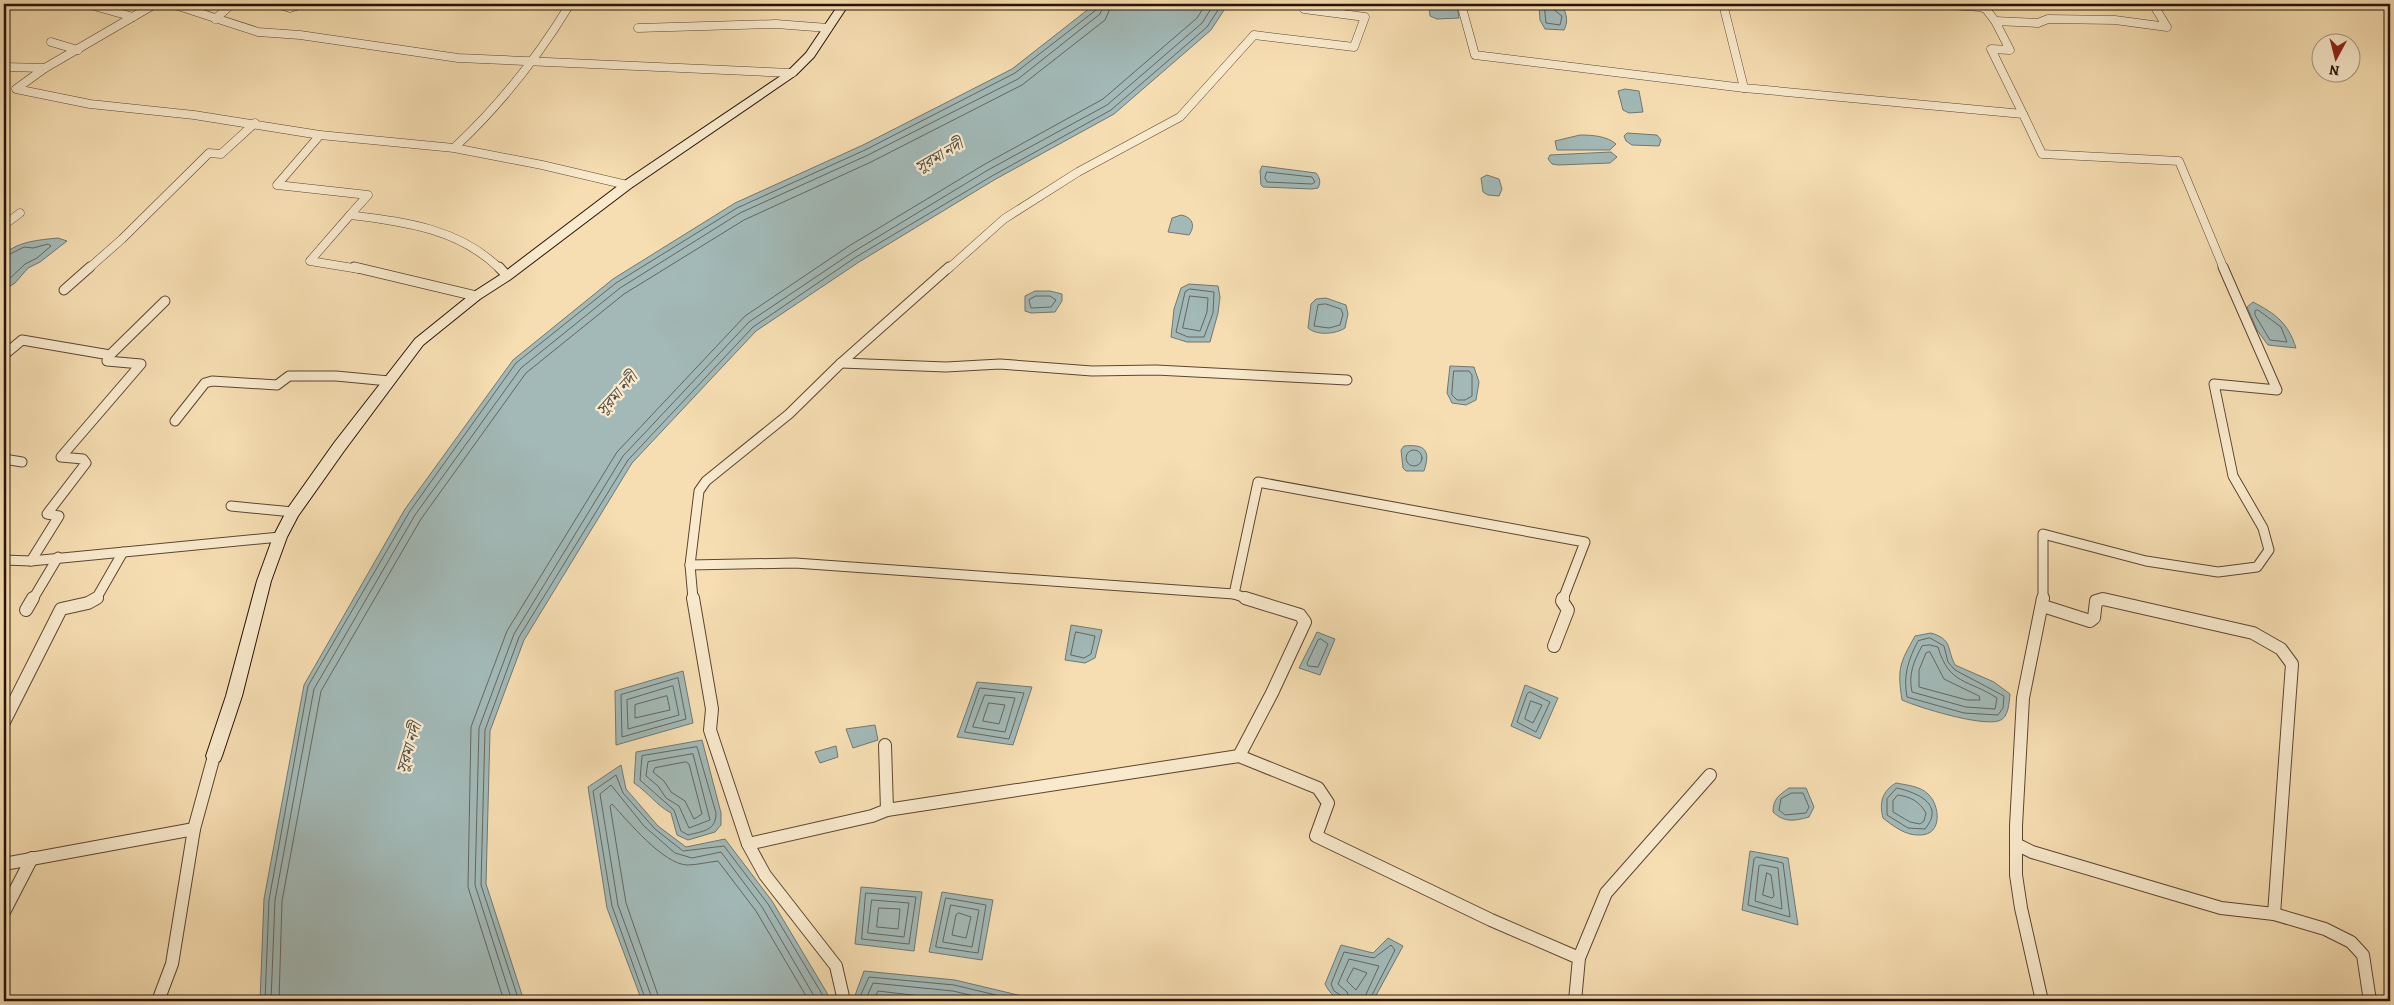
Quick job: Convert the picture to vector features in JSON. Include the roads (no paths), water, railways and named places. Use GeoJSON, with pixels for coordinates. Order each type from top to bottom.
{"type":"FeatureCollection","features":[{"type":"Feature","properties":{"kind":"street"},"geometry":{"type":"LineString","coordinates":[[155,4],[45,68],[16,89],[90,104],[255,123],[320,135],[454,148],[542,165],[627,185]]}},
{"type":"Feature","properties":{"kind":"street"},"geometry":{"type":"LineString","coordinates":[[172,4],[258,32],[310,36],[458,58],[792,73]]}},
{"type":"Feature","properties":{"kind":"street"},"geometry":{"type":"LineString","coordinates":[[215,18],[232,4]]}},
{"type":"Feature","properties":{"kind":"street"},"geometry":{"type":"LineString","coordinates":[[277,4],[290,8],[303,4]]}},
{"type":"Feature","properties":{"kind":"street"},"geometry":{"type":"LineString","coordinates":[[454,148],[488,117],[530,62],[570,4]]}},
{"type":"Feature","properties":{"kind":"street"},"geometry":{"type":"LineString","coordinates":[[158,1001],[172,964],[194,829],[214,756],[234,696],[264,581],[280,537],[293,512],[339,447],[419,342],[476,296],[507,276],[627,185],[792,73],[810,55],[844,4]]}},
{"type":"Feature","properties":{"kind":"street"},"geometry":{"type":"LineString","coordinates":[[844,1001],[836,966],[765,875],[748,844],[710,730],[712,709],[695,618],[690,565],[699,491],[706,481],[789,414],[841,362],[1004,219],[1078,172],[1180,117],[1254,35],[1354,47],[1365,17],[1304,9],[1306,4]]}},
{"type":"Feature","properties":{"kind":"street"},"geometry":{"type":"LineString","coordinates":[[1460,4],[1475,55],[1744,88],[2023,114]]}},
{"type":"Feature","properties":{"kind":"street"},"geometry":{"type":"LineString","coordinates":[[1723,4],[1744,88]]}},
{"type":"Feature","properties":{"kind":"street"},"geometry":{"type":"LineString","coordinates":[[1934,4],[1980,7],[1986,9],[1995,21],[2010,50],[1990,49],[2042,154],[2179,161],[2225,272],[2278,390],[2214,384],[2234,476],[2263,528],[2269,550],[2256,567],[2218,572],[2146,561],[2043,534],[2043,606],[2023,698],[2016,844],[2016,875],[2021,908],[2042,1001]]}},
{"type":"Feature","properties":{"kind":"street"},"geometry":{"type":"LineString","coordinates":[[1995,21],[2038,23],[2048,19],[2114,20],[2167,27],[2152,4]]}},
{"type":"Feature","properties":{"kind":"street"},"geometry":{"type":"LineString","coordinates":[[93,5],[133,17]]}},
{"type":"Feature","properties":{"kind":"street"},"geometry":{"type":"LineString","coordinates":[[638,28],[776,24],[828,28]]}},
{"type":"Feature","properties":{"kind":"street"},"geometry":{"type":"LineString","coordinates":[[51,42],[78,50]]}},
{"type":"Feature","properties":{"kind":"street"},"geometry":{"type":"LineString","coordinates":[[4,67],[45,68]]}},
{"type":"Feature","properties":{"kind":"street"},"geometry":{"type":"LineString","coordinates":[[64,290],[122,239],[209,153],[221,154],[255,123]]}},
{"type":"Feature","properties":{"kind":"street"},"geometry":{"type":"LineString","coordinates":[[320,135],[277,185],[368,195],[310,261],[348,266],[476,296]]}},
{"type":"Feature","properties":{"kind":"street"},"geometry":{"type":"LineString","coordinates":[[4,225],[20,212]]}},
{"type":"Feature","properties":{"kind":"street"},"geometry":{"type":"LineString","coordinates":[[350,215],[406,222],[450,236],[478,248],[507,276]]}},
{"type":"Feature","properties":{"kind":"street"},"geometry":{"type":"LineString","coordinates":[[31,561],[57,522],[58,516],[47,514],[86,463],[83,459],[61,456],[141,364],[106,361],[165,300]]}},
{"type":"Feature","properties":{"kind":"street"},"geometry":{"type":"LineString","coordinates":[[4,355],[22,340],[110,355]]}},
{"type":"Feature","properties":{"kind":"street"},"geometry":{"type":"LineString","coordinates":[[841,362],[946,367],[1000,364],[1092,371],[1156,370],[1347,380]]}},
{"type":"Feature","properties":{"kind":"street"},"geometry":{"type":"LineString","coordinates":[[175,421],[205,384],[212,381],[277,385],[289,376],[336,376],[389,381]]}},
{"type":"Feature","properties":{"kind":"street"},"geometry":{"type":"LineString","coordinates":[[4,459],[22,462]]}},
{"type":"Feature","properties":{"kind":"street"},"geometry":{"type":"LineString","coordinates":[[1234,594],[1258,482],[1584,542],[1562,601],[1568,610],[1554,646]]}},
{"type":"Feature","properties":{"kind":"street"},"geometry":{"type":"LineString","coordinates":[[231,506],[293,512]]}},
{"type":"Feature","properties":{"kind":"street"},"geometry":{"type":"LineString","coordinates":[[4,560],[31,561],[280,537]]}},
{"type":"Feature","properties":{"kind":"street"},"geometry":{"type":"LineString","coordinates":[[4,722],[61,609],[68,606],[89,605],[96,599],[123,552]]}},
{"type":"Feature","properties":{"kind":"street"},"geometry":{"type":"LineString","coordinates":[[26,610],[58,557]]}},
{"type":"Feature","properties":{"kind":"street"},"geometry":{"type":"LineString","coordinates":[[690,565],[795,563],[1234,594],[1300,615],[1305,622],[1272,693],[1238,756]]}},
{"type":"Feature","properties":{"kind":"street"},"geometry":{"type":"LineString","coordinates":[[2043,606],[2090,621],[2094,618],[2096,600],[2103,599],[2253,633],[2274,644],[2289,656],[2292,664],[2274,914]]}},
{"type":"Feature","properties":{"kind":"street"},"geometry":{"type":"LineString","coordinates":[[885,745],[887,810]]}},
{"type":"Feature","properties":{"kind":"street"},"geometry":{"type":"LineString","coordinates":[[748,844],[872,816],[887,810],[1177,768],[1238,756],[1318,788],[1328,803],[1316,836],[1490,920],[1578,958]]}},
{"type":"Feature","properties":{"kind":"street"},"geometry":{"type":"LineString","coordinates":[[1575,1001],[1578,958],[1606,893],[1710,775]]}},
{"type":"Feature","properties":{"kind":"street"},"geometry":{"type":"LineString","coordinates":[[4,864],[194,829]]}},
{"type":"Feature","properties":{"kind":"street"},"geometry":{"type":"LineString","coordinates":[[2016,844],[2032,852],[2222,908],[2274,914],[2325,929],[2358,948],[2363,955],[2370,1001]]}},
{"type":"Feature","properties":{"kind":"street"},"geometry":{"type":"LineString","coordinates":[[4,912],[32,858]]}},
{"type":"Feature","properties":{"kind":"water","name":"সুরমা নদী"},"geometry":{"type":"Polygon","coordinates":[[[1095,4],[1228,4],[1211,30],[1114,114],[994,180],[859,262],[756,331],[632,463],[524,640],[490,731],[486,884],[524,1001],[260,1001],[264,899],[304,685],[405,509],[513,360],[613,279],[735,203],[863,145],[1012,69],[1095,4]]]}},
{"type":"Feature","properties":{"kind":"water"},"geometry":{"type":"Polygon","coordinates":[[[1429,4],[1457,4],[1459,18],[1437,19],[1430,16],[1429,4]]]}},
{"type":"Feature","properties":{"kind":"water"},"geometry":{"type":"Polygon","coordinates":[[[1554,4],[1564,9],[1567,20],[1564,30],[1545,29],[1540,20],[1539,5],[1554,4]]]}},
{"type":"Feature","properties":{"kind":"water"},"geometry":{"type":"Polygon","coordinates":[[[1625,89],[1639,91],[1643,112],[1629,113],[1623,110],[1618,91],[1625,89]]]}},
{"type":"Feature","properties":{"kind":"water"},"geometry":{"type":"Polygon","coordinates":[[[1627,133],[1657,135],[1661,140],[1659,146],[1632,145],[1626,141],[1624,136],[1627,133]]]}},
{"type":"Feature","properties":{"kind":"water"},"geometry":{"type":"Polygon","coordinates":[[[1580,135],[1604,138],[1616,144],[1610,150],[1557,150],[1555,141],[1580,135]]]}},
{"type":"Feature","properties":{"kind":"water"},"geometry":{"type":"Polygon","coordinates":[[[1611,152],[1617,157],[1610,163],[1558,165],[1552,164],[1548,159],[1550,155],[1611,152]]]}},
{"type":"Feature","properties":{"kind":"water"},"geometry":{"type":"Polygon","coordinates":[[[1262,166],[1316,173],[1320,180],[1319,186],[1312,189],[1263,187],[1261,185],[1260,171],[1262,166]]]}},
{"type":"Feature","properties":{"kind":"water"},"geometry":{"type":"Polygon","coordinates":[[[1487,175],[1499,179],[1502,189],[1499,196],[1488,195],[1483,192],[1481,178],[1487,175]]]}},
{"type":"Feature","properties":{"kind":"water"},"geometry":{"type":"Polygon","coordinates":[[[1181,215],[1192,222],[1189,235],[1168,232],[1172,218],[1181,215]]]}},
{"type":"Feature","properties":{"kind":"water"},"geometry":{"type":"Polygon","coordinates":[[[58,238],[67,241],[40,262],[28,268],[15,283],[4,290],[4,254],[16,246],[58,238]]]}},
{"type":"Feature","properties":{"kind":"water"},"geometry":{"type":"Polygon","coordinates":[[[1189,284],[1218,286],[1220,297],[1218,313],[1210,342],[1187,342],[1171,337],[1174,309],[1181,288],[1189,284]]]}},
{"type":"Feature","properties":{"kind":"water"},"geometry":{"type":"Polygon","coordinates":[[[1035,291],[1050,291],[1062,294],[1062,301],[1055,312],[1031,313],[1025,311],[1025,296],[1035,291]]]}},
{"type":"Feature","properties":{"kind":"water"},"geometry":{"type":"Polygon","coordinates":[[[1326,298],[1346,305],[1348,314],[1345,328],[1332,333],[1312,331],[1308,328],[1311,304],[1316,299],[1326,298]]]}},
{"type":"Feature","properties":{"kind":"water"},"geometry":{"type":"Polygon","coordinates":[[[2253,302],[2280,320],[2293,339],[2296,348],[2268,345],[2257,330],[2247,307],[2253,302]]]}},
{"type":"Feature","properties":{"kind":"water"},"geometry":{"type":"Polygon","coordinates":[[[1450,366],[1474,367],[1479,382],[1476,400],[1466,405],[1452,403],[1447,393],[1450,366]]]}},
{"type":"Feature","properties":{"kind":"water"},"geometry":{"type":"Polygon","coordinates":[[[1404,446],[1417,446],[1424,450],[1427,458],[1424,471],[1406,471],[1403,468],[1401,450],[1404,446]]]}},
{"type":"Feature","properties":{"kind":"water"},"geometry":{"type":"Polygon","coordinates":[[[1071,625],[1102,630],[1095,658],[1085,663],[1065,660],[1071,625]]]}},
{"type":"Feature","properties":{"kind":"water"},"geometry":{"type":"Polygon","coordinates":[[[1317,632],[1335,639],[1320,675],[1299,668],[1317,632]]]}},
{"type":"Feature","properties":{"kind":"water"},"geometry":{"type":"Polygon","coordinates":[[[1931,633],[1946,641],[1955,665],[1994,682],[2010,694],[2008,710],[2002,720],[1989,722],[1964,719],[1902,700],[1900,673],[1906,653],[1915,636],[1931,633]]]}},
{"type":"Feature","properties":{"kind":"water"},"geometry":{"type":"Polygon","coordinates":[[[683,671],[693,723],[616,745],[615,691],[683,671]]]}},
{"type":"Feature","properties":{"kind":"water"},"geometry":{"type":"Polygon","coordinates":[[[977,682],[1032,687],[1013,745],[957,737],[977,682]]]}},
{"type":"Feature","properties":{"kind":"water"},"geometry":{"type":"Polygon","coordinates":[[[1525,685],[1558,698],[1540,739],[1511,726],[1525,685]]]}},
{"type":"Feature","properties":{"kind":"water"},"geometry":{"type":"Polygon","coordinates":[[[875,725],[878,740],[853,748],[846,729],[875,725]]]}},
{"type":"Feature","properties":{"kind":"water"},"geometry":{"type":"Polygon","coordinates":[[[702,740],[721,813],[721,825],[715,832],[688,840],[677,835],[671,813],[634,783],[636,752],[702,740]]]}},
{"type":"Feature","properties":{"kind":"water"},"geometry":{"type":"Polygon","coordinates":[[[836,746],[838,757],[820,763],[815,752],[836,746]]]}},
{"type":"Feature","properties":{"kind":"water"},"geometry":{"type":"Polygon","coordinates":[[[621,765],[626,789],[658,826],[686,847],[725,839],[772,901],[827,993],[829,1001],[642,1001],[607,908],[588,787],[621,765]]]}},
{"type":"Feature","properties":{"kind":"water"},"geometry":{"type":"Polygon","coordinates":[[[1896,783],[1921,789],[1932,799],[1937,812],[1936,825],[1933,830],[1927,834],[1910,834],[1895,827],[1883,818],[1881,807],[1883,798],[1891,786],[1896,783]]]}},
{"type":"Feature","properties":{"kind":"water"},"geometry":{"type":"Polygon","coordinates":[[[1789,788],[1806,788],[1814,807],[1809,817],[1790,820],[1777,816],[1773,812],[1777,798],[1789,788]]]}},
{"type":"Feature","properties":{"kind":"water"},"geometry":{"type":"Polygon","coordinates":[[[1750,851],[1788,858],[1798,925],[1742,910],[1750,851]]]}},
{"type":"Feature","properties":{"kind":"water"},"geometry":{"type":"Polygon","coordinates":[[[861,887],[922,892],[914,951],[855,944],[861,887]]]}},
{"type":"Feature","properties":{"kind":"water"},"geometry":{"type":"Polygon","coordinates":[[[942,892],[993,900],[982,960],[929,952],[942,892]]]}},
{"type":"Feature","properties":{"kind":"water"},"geometry":{"type":"Polygon","coordinates":[[[1388,938],[1403,946],[1373,1001],[1339,999],[1329,991],[1325,984],[1341,945],[1373,953],[1388,938]]]}},
{"type":"Feature","properties":{"kind":"water"},"geometry":{"type":"Polygon","coordinates":[[[864,971],[955,980],[1043,1001],[853,1001],[864,971]]]}}]}
